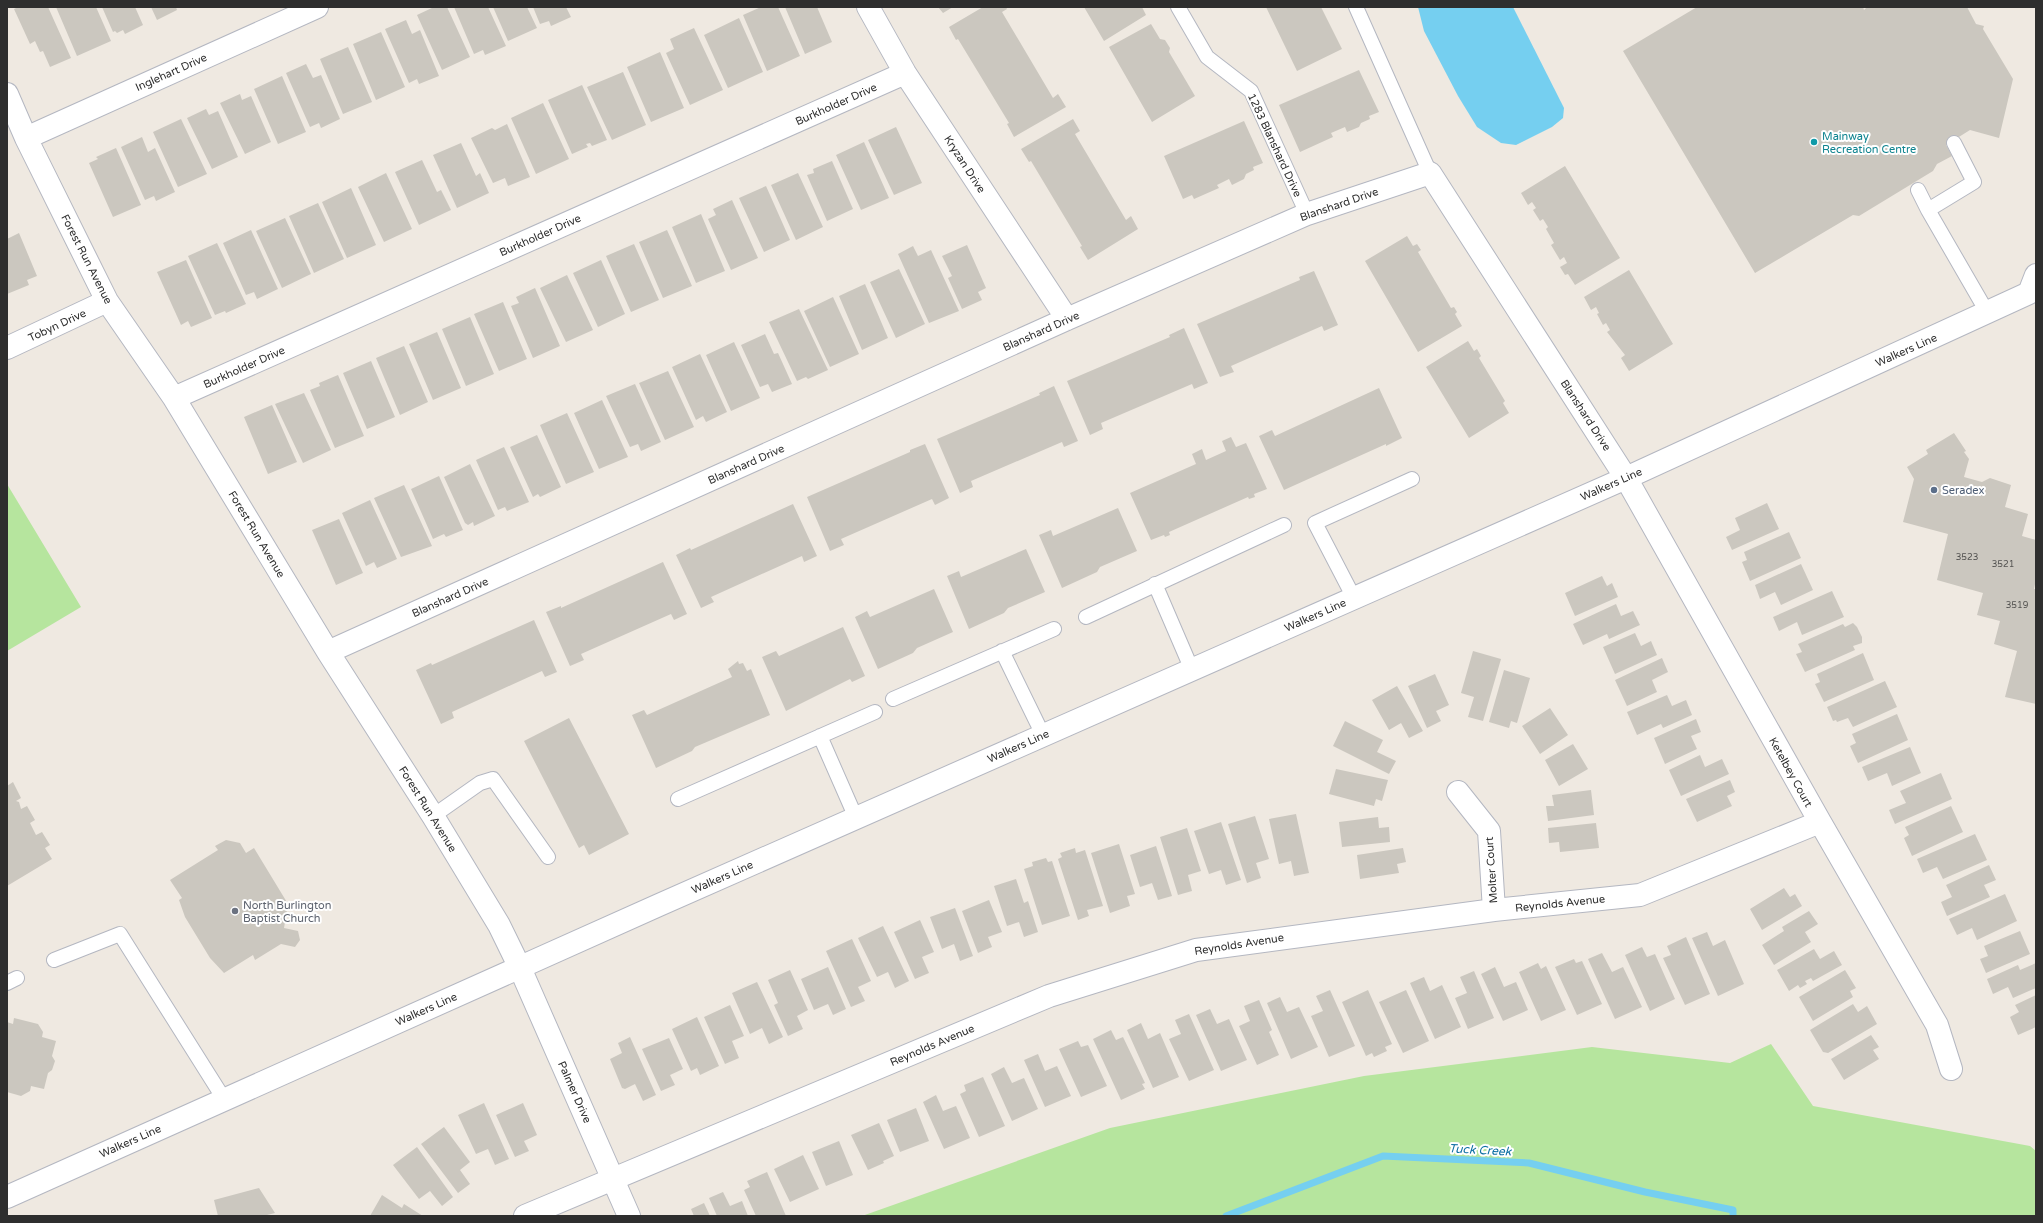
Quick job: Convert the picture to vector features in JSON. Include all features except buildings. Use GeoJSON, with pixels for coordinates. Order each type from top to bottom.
{"type":"FeatureCollection","features":[{"type":"Feature","properties":{"kind":"street","name":"Inglehart Drive"},"geometry":{"type":"LineString","coordinates":[[26,138],[317,7]]}},
{"type":"Feature","properties":{"kind":"street","name":"Kryzan Drive"},"geometry":{"type":"LineString","coordinates":[[868,7],[905,73],[1067,319]]}},
{"type":"Feature","properties":{"kind":"street","name":"Burkholder Drive"},"geometry":{"type":"LineString","coordinates":[[174,398],[905,73]]}},
{"type":"Feature","properties":{"kind":"street","name":"Forest Run Avenue"},"geometry":{"type":"LineString","coordinates":[[7,94],[26,138],[107,301],[174,398],[328,652],[433,816],[499,925],[520,968]]}},
{"type":"Feature","properties":{"kind":"street","name":"Blanshard Drive"},"geometry":{"type":"LineString","coordinates":[[328,652],[1067,319],[1307,214],[1430,173],[1626,478]]}},
{"type":"Feature","properties":{"kind":"street","name":"Walkers Line"},"geometry":{"type":"LineString","coordinates":[[7,1196],[1043,735],[1626,478],[1987,312],[2034,288]]}},
{"type":"Feature","properties":{"kind":"street","name":"Tobyn Drive"},"geometry":{"type":"LineString","coordinates":[[7,348],[107,301]]}},
{"type":"Feature","properties":{"kind":"street","name":"Ketelbey Court"},"geometry":{"type":"LineString","coordinates":[[1626,478],[1820,822],[1937,1025],[1951,1069]]}},
{"type":"Feature","properties":{"kind":"street","name":"Molter Court"},"geometry":{"type":"LineString","coordinates":[[1458,792],[1489,831],[1494,910]]}},
{"type":"Feature","properties":{"kind":"street","name":"Reynolds Avenue"},"geometry":{"type":"LineString","coordinates":[[525,1216],[1049,996],[1196,950],[1494,910],[1640,895],[1820,822]]}},
{"type":"Feature","properties":{"kind":"street","name":"Palmer Drive"},"geometry":{"type":"LineString","coordinates":[[520,968],[629,1216]]}},
{"type":"Feature","properties":{"kind":"lane","name":"1283 Blanshard Drive"},"geometry":{"type":"LineString","coordinates":[[1178,7],[1207,57],[1251,91],[1307,214]]}},
{"type":"Feature","properties":{"kind":"lane"},"geometry":{"type":"LineString","coordinates":[[1356,7],[1430,173]]}},
{"type":"Feature","properties":{"kind":"lane"},"geometry":{"type":"LineString","coordinates":[[1928,210],[1974,182],[1954,143]]}},
{"type":"Feature","properties":{"kind":"lane"},"geometry":{"type":"LineString","coordinates":[[1918,190],[1987,312]]}},
{"type":"Feature","properties":{"kind":"lane"},"geometry":{"type":"LineString","coordinates":[[1354,598],[1315,523],[1412,479]]}},
{"type":"Feature","properties":{"kind":"lane"},"geometry":{"type":"LineString","coordinates":[[1086,617],[1284,525]]}},
{"type":"Feature","properties":{"kind":"lane"},"geometry":{"type":"LineString","coordinates":[[1155,584],[1192,670]]}},
{"type":"Feature","properties":{"kind":"lane"},"geometry":{"type":"LineString","coordinates":[[893,699],[1054,629]]}},
{"type":"Feature","properties":{"kind":"lane"},"geometry":{"type":"LineString","coordinates":[[1002,651],[1043,735]]}},
{"type":"Feature","properties":{"kind":"lane"},"geometry":{"type":"LineString","coordinates":[[678,799],[875,712]]}},
{"type":"Feature","properties":{"kind":"lane"},"geometry":{"type":"LineString","coordinates":[[820,736],[856,818]]}},
{"type":"Feature","properties":{"kind":"lane"},"geometry":{"type":"LineString","coordinates":[[433,816],[480,783],[494,779],[548,857]]}},
{"type":"Feature","properties":{"kind":"lane"},"geometry":{"type":"LineString","coordinates":[[54,960],[120,934],[224,1099]]}},
{"type":"Feature","properties":{"kind":"green space"},"geometry":{"type":"Polygon","coordinates":[[[7,484],[81,607],[7,651],[7,484]]]}},
{"type":"Feature","properties":{"kind":"green space"},"geometry":{"type":"Polygon","coordinates":[[[1771,1044],[1813,1106],[2030,1146],[2036,1151],[2036,1216],[862,1216],[1110,1128],[1364,1076],[1592,1047],[1730,1063],[1771,1044]]]}},
{"type":"Feature","properties":{"kind":"water"},"geometry":{"type":"Polygon","coordinates":[[[1418,7],[1513,7],[1564,108],[1563,118],[1552,127],[1516,145],[1501,143],[1477,127],[1458,96],[1424,31],[1418,7]]]}},
{"type":"Feature","properties":{"kind":"waterway","name":"Tuck Creek"},"geometry":{"type":"LineString","coordinates":[[1226,1216],[1383,1156],[1529,1163],[1645,1192],[1733,1210],[1733,1216]]}},
{"type":"Feature","properties":{"kind":"place","name":"Mainway Recreation Centre"},"geometry":{"type":"Point","coordinates":[1814,142]}},
{"type":"Feature","properties":{"kind":"place","name":"Seradex"},"geometry":{"type":"Point","coordinates":[1934,490]}},
{"type":"Feature","properties":{"kind":"place","name":"North Burlington Baptist Church"},"geometry":{"type":"Point","coordinates":[235,911]}}]}
